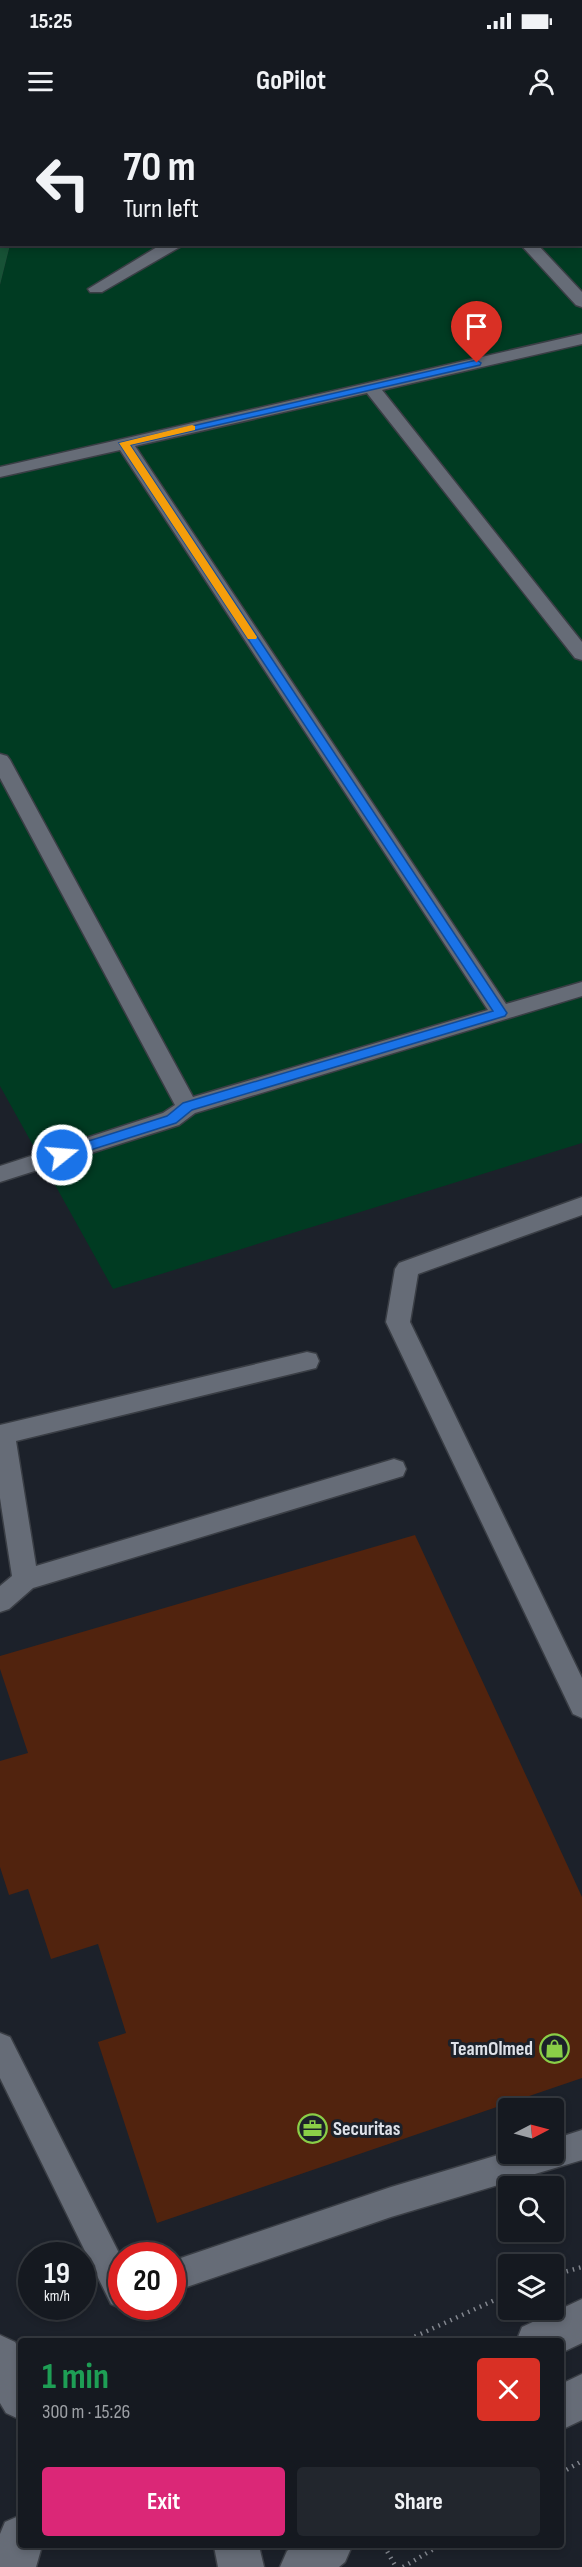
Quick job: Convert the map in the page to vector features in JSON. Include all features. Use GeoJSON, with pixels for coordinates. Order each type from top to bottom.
{"type":"FeatureCollection","features":[{"type":"Feature","properties":{"kind":"street"},"geometry":{"type":"LineString","coordinates":[[545,2338],[582,2320]]}},
{"type":"Feature","properties":{"kind":"street"},"geometry":{"type":"LineString","coordinates":[[0,2357],[18,2392]]}},
{"type":"Feature","properties":{"kind":"street"},"geometry":{"type":"LineString","coordinates":[[564,2406],[582,2396]]}},
{"type":"Feature","properties":{"kind":"street"},"geometry":{"type":"LineString","coordinates":[[237,2548],[241,2567]]}},
{"type":"Feature","properties":{"kind":"street"},"geometry":{"type":"LineString","coordinates":[[303,2567],[327,2548]]}},
{"type":"Feature","properties":{"kind":"lane"},"geometry":{"type":"LineString","coordinates":[[96,289],[172,246]]}},
{"type":"Feature","properties":{"kind":"lane"},"geometry":{"type":"LineString","coordinates":[[530,246],[582,302]]}},
{"type":"Feature","properties":{"kind":"lane"},"geometry":{"type":"LineString","coordinates":[[0,472],[582,339]]}},
{"type":"Feature","properties":{"kind":"lane"},"geometry":{"type":"LineString","coordinates":[[372,388],[582,654]]}},
{"type":"Feature","properties":{"kind":"lane"},"geometry":{"type":"LineString","coordinates":[[124,443],[501,1013]]}},
{"type":"Feature","properties":{"kind":"lane"},"geometry":{"type":"LineString","coordinates":[[0,760],[188,1107]]}},
{"type":"Feature","properties":{"kind":"lane"},"geometry":{"type":"LineString","coordinates":[[0,1174],[171,1119],[188,1107],[582,989]]}},
{"type":"Feature","properties":{"kind":"lane"},"geometry":{"type":"LineString","coordinates":[[582,1206],[407,1269],[398,1322],[582,1706]]}},
{"type":"Feature","properties":{"kind":"lane"},"geometry":{"type":"LineString","coordinates":[[25,1580],[3,1434],[307,1361]]}},
{"type":"Feature","properties":{"kind":"lane"},"geometry":{"type":"LineString","coordinates":[[0,1601],[25,1580],[394,1469]]}},
{"type":"Feature","properties":{"kind":"lane"},"geometry":{"type":"LineString","coordinates":[[0,2047],[108,2264]]}},
{"type":"Feature","properties":{"kind":"lane"},"geometry":{"type":"LineString","coordinates":[[564,2150],[582,2145]]}},
{"type":"Feature","properties":{"kind":"lane"},"geometry":{"type":"LineString","coordinates":[[186,2272],[391,2202],[518,2164]]}},
{"type":"Feature","properties":{"kind":"path"},"geometry":{"type":"LineString","coordinates":[[564,2272],[582,2267]]}},
{"type":"Feature","properties":{"kind":"path"},"geometry":{"type":"LineString","coordinates":[[413,2338],[498,2299]]}},
{"type":"Feature","properties":{"kind":"path"},"geometry":{"type":"LineString","coordinates":[[564,2472],[582,2461]]}},
{"type":"Feature","properties":{"kind":"path"},"geometry":{"type":"LineString","coordinates":[[385,2548],[396,2567]]}},
{"type":"Feature","properties":{"kind":"path"},"geometry":{"type":"LineString","coordinates":[[403,2567],[436,2548]]}},
{"type":"Feature","properties":{"kind":"green space"},"geometry":{"type":"Polygon","coordinates":[[[0,246],[10,246],[0,285],[0,246]]]}},
{"type":"Feature","properties":{"kind":"green space"},"geometry":{"type":"Polygon","coordinates":[[[10,246],[582,246],[582,1143],[113,1289],[0,1086],[0,285],[10,246]]]}},
{"type":"Feature","properties":{"kind":"building"},"geometry":{"type":"Polygon","coordinates":[[[415,1535],[582,1897],[582,2078],[523,2098],[498,2098],[498,2107],[157,2223],[98,2042],[126,2033],[98,1944],[51,1959],[28,1889],[9,1895],[0,1867],[0,1761],[28,1753],[0,1669],[0,1656],[415,1535]]]}},
{"type":"Feature","properties":{"kind":"slow traffic"},"geometry":{"type":"LineString","coordinates":[[192,428],[124,443],[252,637]]}},
{"type":"Feature","properties":{"kind":"place","name":"TeamOlmed"},"geometry":{"type":"Point","coordinates":[554,2048]}},
{"type":"Feature","properties":{"kind":"place","name":"Securitas"},"geometry":{"type":"Point","coordinates":[312,2128]}},
{"type":"Feature","properties":{"kind":"route"},"geometry":{"type":"LineString","coordinates":[[62,1155],[171,1119],[188,1107],[501,1013],[124,443],[477,363]]}}]}
